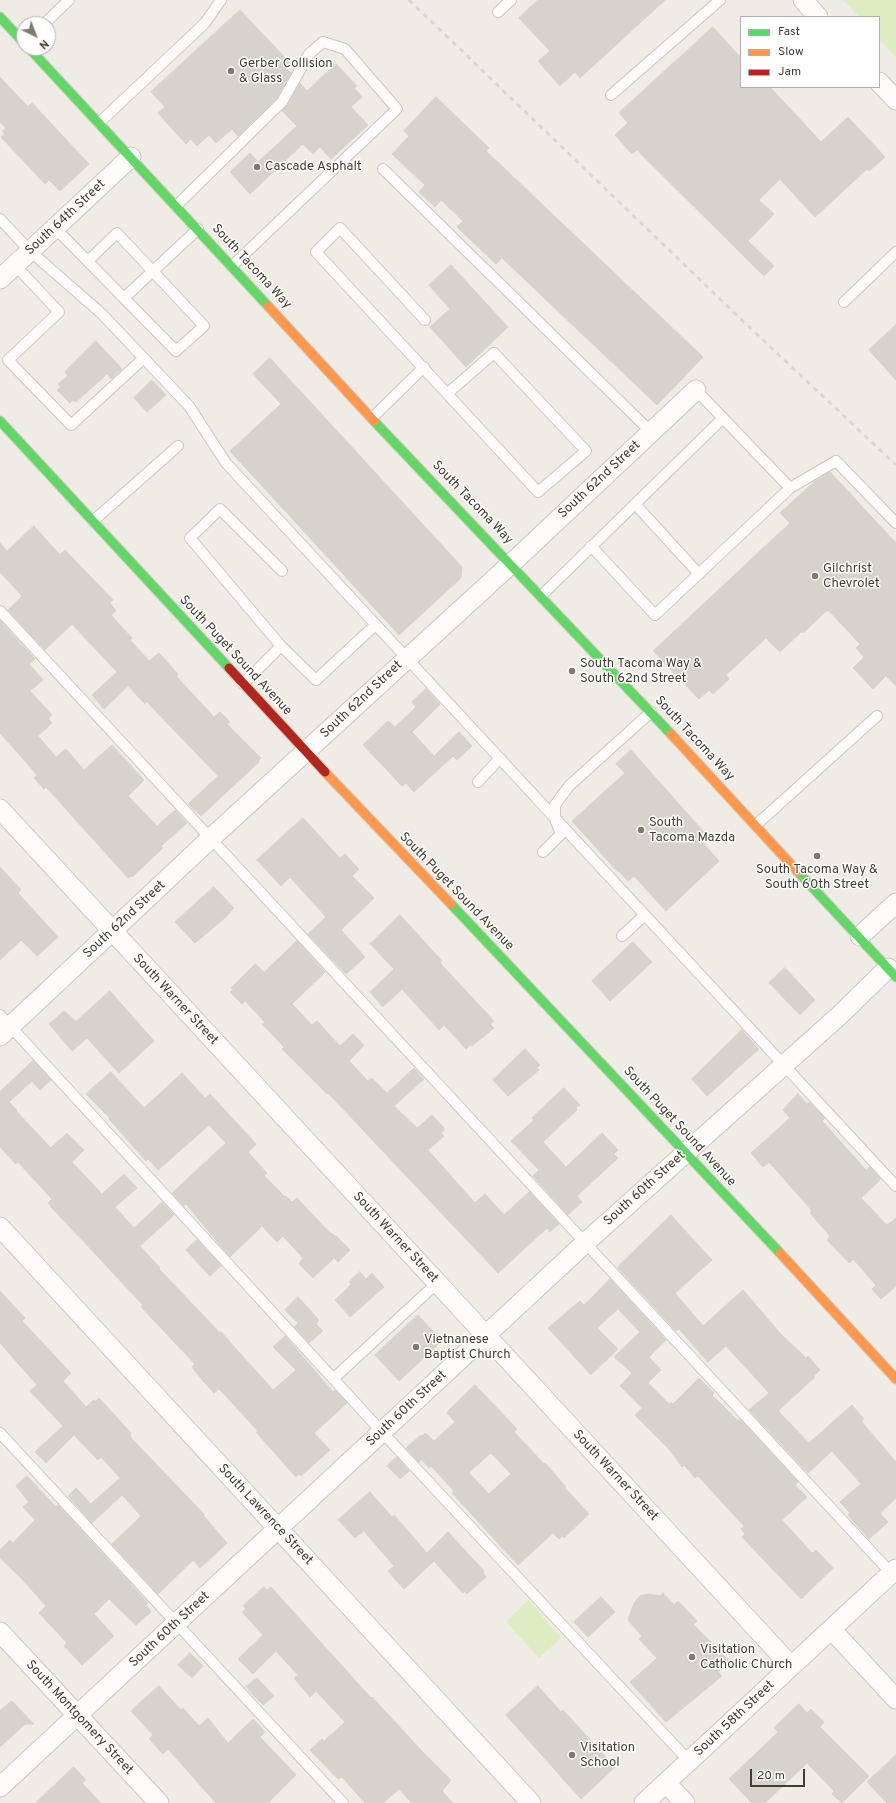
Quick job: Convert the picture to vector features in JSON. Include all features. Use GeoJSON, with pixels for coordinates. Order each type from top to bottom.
{"type":"FeatureCollection","features":[{"type":"Feature","properties":{"kind":"street"},"geometry":{"type":"LineString","coordinates":[[803,0],[817,16]]}},
{"type":"Feature","properties":{"kind":"street"},"geometry":{"type":"LineString","coordinates":[[0,17],[16,34]]}},
{"type":"Feature","properties":{"kind":"street","name":"South Tacoma Way"},"geometry":{"type":"LineString","coordinates":[[36,56],[372,418],[512,563],[892,972]]}},
{"type":"Feature","properties":{"kind":"street"},"geometry":{"type":"LineString","coordinates":[[880,83],[896,100]]}},
{"type":"Feature","properties":{"kind":"street","name":"South 64th Street"},"geometry":{"type":"LineString","coordinates":[[0,279],[131,157]]}},
{"type":"Feature","properties":{"kind":"street","name":"South 62nd Street"},"geometry":{"type":"LineString","coordinates":[[3,1026],[112,932],[210,839],[512,563],[696,390]]}},
{"type":"Feature","properties":{"kind":"street","name":"South Puget Sound Avenue"},"geometry":{"type":"LineString","coordinates":[[0,420],[306,752],[686,1152],[896,1379]]}},
{"type":"Feature","properties":{"kind":"street","name":"South Warner Street"},"geometry":{"type":"LineString","coordinates":[[0,809],[791,1666]]}},
{"type":"Feature","properties":{"kind":"street"},"geometry":{"type":"LineString","coordinates":[[860,936],[896,903]]}},
{"type":"Feature","properties":{"kind":"street","name":"South 60th Street"},"geometry":{"type":"LineString","coordinates":[[0,1787],[178,1624],[585,1243],[783,1064],[892,972]]}},
{"type":"Feature","properties":{"kind":"street","name":"South Lawrence Street"},"geometry":{"type":"LineString","coordinates":[[0,1227],[531,1803]]}},
{"type":"Feature","properties":{"kind":"street","name":"South 58th Street"},"geometry":{"type":"LineString","coordinates":[[644,1803],[894,1571]]}},
{"type":"Feature","properties":{"kind":"street"},"geometry":{"type":"LineString","coordinates":[[831,1629],[896,1699]]}},
{"type":"Feature","properties":{"kind":"street","name":"South Montgomery Street"},"geometry":{"type":"LineString","coordinates":[[0,1632],[159,1803]]}},
{"type":"Feature","properties":{"kind":"street"},"geometry":{"type":"LineString","coordinates":[[666,1783],[685,1803]]}},
{"type":"Feature","properties":{"kind":"lane"},"geometry":{"type":"LineString","coordinates":[[52,16],[69,0]]}},
{"type":"Feature","properties":{"kind":"lane"},"geometry":{"type":"LineString","coordinates":[[99,123],[205,23],[221,0]]}},
{"type":"Feature","properties":{"kind":"lane"},"geometry":{"type":"LineString","coordinates":[[498,12],[512,0]]}},
{"type":"Feature","properties":{"kind":"lane"},"geometry":{"type":"LineString","coordinates":[[611,95],[720,0]]}},
{"type":"Feature","properties":{"kind":"lane"},"geometry":{"type":"LineString","coordinates":[[176,206],[282,102],[309,54],[323,42],[345,49],[397,109],[232,266]]}},
{"type":"Feature","properties":{"kind":"lane"},"geometry":{"type":"LineString","coordinates":[[383,169],[651,432]]}},
{"type":"Feature","properties":{"kind":"lane"},"geometry":{"type":"LineString","coordinates":[[0,219],[30,251],[102,314],[189,406],[226,463],[896,1186]]}},
{"type":"Feature","properties":{"kind":"lane"},"geometry":{"type":"LineString","coordinates":[[55,228],[176,351],[204,326],[117,233],[88,261]]}},
{"type":"Feature","properties":{"kind":"lane"},"geometry":{"type":"LineString","coordinates":[[425,320],[340,228],[316,252],[538,492],[586,451],[494,353],[448,393]]}},
{"type":"Feature","properties":{"kind":"lane"},"geometry":{"type":"LineString","coordinates":[[124,298],[198,229]]}},
{"type":"Feature","properties":{"kind":"lane"},"geometry":{"type":"LineString","coordinates":[[844,302],[896,252]]}},
{"type":"Feature","properties":{"kind":"lane"},"geometry":{"type":"LineString","coordinates":[[15,265],[59,312],[8,360],[71,425],[144,358]]}},
{"type":"Feature","properties":{"kind":"lane"},"geometry":{"type":"LineString","coordinates":[[372,418],[424,367]]}},
{"type":"Feature","properties":{"kind":"lane","name":"South 62nd Street"},"geometry":{"type":"LineString","coordinates":[[696,390],[790,488]]}},
{"type":"Feature","properties":{"kind":"lane"},"geometry":{"type":"LineString","coordinates":[[542,595],[723,418]]}},
{"type":"Feature","properties":{"kind":"lane"},"geometry":{"type":"LineString","coordinates":[[93,521],[178,446]]}},
{"type":"Feature","properties":{"kind":"lane"},"geometry":{"type":"LineString","coordinates":[[591,546],[655,615],[790,488],[836,460],[896,523]]}},
{"type":"Feature","properties":{"kind":"lane"},"geometry":{"type":"LineString","coordinates":[[635,504],[699,574]]}},
{"type":"Feature","properties":{"kind":"lane"},"geometry":{"type":"LineString","coordinates":[[282,571],[220,509],[190,538],[281,646],[316,680],[371,628]]}},
{"type":"Feature","properties":{"kind":"lane"},"geometry":{"type":"LineString","coordinates":[[0,611],[585,1243],[894,1571]]}},
{"type":"Feature","properties":{"kind":"lane"},"geometry":{"type":"LineString","coordinates":[[243,684],[281,646]]}},
{"type":"Feature","properties":{"kind":"lane"},"geometry":{"type":"LineString","coordinates":[[543,852],[561,834],[556,819],[555,805],[569,786],[651,712]]}},
{"type":"Feature","properties":{"kind":"lane"},"geometry":{"type":"LineString","coordinates":[[756,825],[877,716]]}},
{"type":"Feature","properties":{"kind":"lane"},"geometry":{"type":"LineString","coordinates":[[478,782],[500,758]]}},
{"type":"Feature","properties":{"kind":"lane"},"geometry":{"type":"LineString","coordinates":[[622,936],[645,915]]}},
{"type":"Feature","properties":{"kind":"lane"},"geometry":{"type":"LineString","coordinates":[[3,1026],[689,1761]]}},
{"type":"Feature","properties":{"kind":"lane"},"geometry":{"type":"LineString","coordinates":[[333,1379],[437,1283]]}},
{"type":"Feature","properties":{"kind":"lane"},"geometry":{"type":"LineString","coordinates":[[0,1433],[343,1803]]}},
{"type":"Feature","properties":{"kind":"green space"},"geometry":{"type":"Polygon","coordinates":[[[843,0],[896,0],[896,57],[880,40],[880,16],[858,16],[843,0]]]}},
{"type":"Feature","properties":{"kind":"green space"},"geometry":{"type":"Polygon","coordinates":[[[528,1600],[561,1638],[539,1658],[506,1622],[528,1600]]]}},
{"type":"Feature","properties":{"kind":"building"},"geometry":{"type":"Polygon","coordinates":[[[538,0],[665,0],[580,78],[575,72],[560,86],[538,61],[550,51],[519,18],[538,0]]]}},
{"type":"Feature","properties":{"kind":"building","name":"Gerber Collision & Glass"},"geometry":{"type":"Polygon","coordinates":[[[240,10],[291,64],[286,68],[291,73],[277,98],[238,136],[232,129],[216,143],[209,135],[197,146],[191,139],[186,144],[158,113],[165,107],[151,92],[240,10]]]}},
{"type":"Feature","properties":{"kind":"building"},"geometry":{"type":"Polygon","coordinates":[[[713,27],[740,57],[740,88],[771,88],[821,142],[848,117],[885,157],[869,171],[867,169],[815,217],[780,179],[759,200],[774,214],[748,241],[774,266],[764,276],[637,150],[632,154],[615,135],[628,123],[619,113],[713,27]]]}},
{"type":"Feature","properties":{"kind":"building","name":"Cascade Asphalt"},"geometry":{"type":"Polygon","coordinates":[[[336,64],[357,86],[354,88],[362,97],[351,107],[368,125],[331,159],[320,147],[313,154],[303,144],[250,194],[230,172],[250,153],[258,162],[297,126],[282,111],[288,105],[300,83],[307,91],[336,64]]]}},
{"type":"Feature","properties":{"kind":"building"},"geometry":{"type":"Polygon","coordinates":[[[0,77],[28,107],[32,103],[89,164],[60,191],[49,180],[45,184],[1,137],[5,134],[2,131],[6,128],[0,122],[0,77]]]}},
{"type":"Feature","properties":{"kind":"building"},"geometry":{"type":"Polygon","coordinates":[[[436,97],[489,148],[486,151],[703,357],[657,405],[502,258],[496,264],[457,227],[463,221],[441,200],[435,207],[419,192],[425,185],[392,154],[409,136],[404,131],[436,97]]]}},
{"type":"Feature","properties":{"kind":"building"},"geometry":{"type":"Polygon","coordinates":[[[451,265],[508,327],[466,367],[430,327],[450,309],[429,285],[451,265]]]}},
{"type":"Feature","properties":{"kind":"building"},"geometry":{"type":"Polygon","coordinates":[[[896,325],[896,380],[869,350],[896,325]]]}},
{"type":"Feature","properties":{"kind":"building"},"geometry":{"type":"Polygon","coordinates":[[[96,341],[122,369],[111,379],[107,374],[76,402],[73,400],[70,403],[57,390],[61,387],[58,384],[68,376],[65,372],[96,341]]]}},
{"type":"Feature","properties":{"kind":"building"},"geometry":{"type":"Polygon","coordinates":[[[270,358],[462,567],[461,578],[399,635],[230,451],[281,404],[253,374],[270,358]]]}},
{"type":"Feature","properties":{"kind":"building"},"geometry":{"type":"Polygon","coordinates":[[[152,380],[166,395],[147,412],[134,398],[152,380]]]}},
{"type":"Feature","properties":{"kind":"building","name":"Gilchrist Chevrolet"},"geometry":{"type":"Polygon","coordinates":[[[830,472],[896,543],[896,686],[886,676],[873,689],[853,668],[864,657],[856,648],[860,644],[829,611],[826,611],[780,652],[766,638],[726,675],[729,679],[713,694],[709,690],[699,699],[653,651],[790,523],[780,513],[814,482],[830,472]]]}},
{"type":"Feature","properties":{"kind":"building"},"geometry":{"type":"Polygon","coordinates":[[[34,526],[60,555],[65,550],[113,600],[110,603],[116,611],[111,615],[132,638],[130,640],[149,661],[159,653],[176,672],[178,675],[176,676],[214,717],[220,712],[230,722],[227,724],[261,758],[258,761],[259,762],[201,816],[188,804],[218,776],[147,702],[145,704],[128,686],[104,709],[92,695],[117,672],[72,624],[45,650],[8,610],[22,596],[0,572],[0,543],[7,551],[34,526]]]}},
{"type":"Feature","properties":{"kind":"building"},"geometry":{"type":"Polygon","coordinates":[[[0,621],[35,659],[29,664],[43,680],[30,691],[52,715],[48,719],[52,723],[38,736],[56,757],[66,749],[84,770],[112,745],[144,780],[128,796],[157,826],[175,810],[187,823],[161,846],[163,848],[132,877],[131,876],[128,878],[46,787],[44,789],[34,778],[37,775],[0,733],[0,621]]]}},
{"type":"Feature","properties":{"kind":"building"},"geometry":{"type":"Polygon","coordinates":[[[426,689],[440,704],[412,732],[434,756],[459,732],[472,746],[457,760],[453,756],[414,792],[406,783],[402,786],[363,745],[388,721],[395,727],[416,707],[412,702],[426,689]]]}},
{"type":"Feature","properties":{"kind":"building","name":"South Tacoma Mazda"},"geometry":{"type":"Polygon","coordinates":[[[631,750],[710,839],[704,844],[719,861],[666,911],[634,876],[628,881],[619,871],[618,872],[572,821],[625,773],[616,764],[631,750]]]}},
{"type":"Feature","properties":{"kind":"building"},"geometry":{"type":"Polygon","coordinates":[[[303,818],[340,858],[345,854],[359,869],[352,876],[374,898],[341,930],[365,957],[346,974],[308,934],[326,917],[290,877],[281,886],[257,860],[303,818]]]}},
{"type":"Feature","properties":{"kind":"building"},"geometry":{"type":"Polygon","coordinates":[[[0,867],[21,890],[18,893],[58,937],[37,956],[21,940],[0,960],[0,867]]]}},
{"type":"Feature","properties":{"kind":"building"},"geometry":{"type":"Polygon","coordinates":[[[214,887],[234,908],[226,917],[195,943],[175,922],[214,887]]]}},
{"type":"Feature","properties":{"kind":"building"},"geometry":{"type":"Polygon","coordinates":[[[400,915],[442,961],[440,963],[494,1021],[490,1024],[494,1028],[472,1046],[471,1044],[466,1049],[444,1025],[439,1030],[402,989],[383,1007],[370,992],[394,969],[370,944],[400,915]]]}},
{"type":"Feature","properties":{"kind":"building"},"geometry":{"type":"Polygon","coordinates":[[[297,941],[325,972],[292,1004],[312,1025],[317,1021],[340,1046],[353,1034],[364,1045],[349,1061],[368,1081],[372,1078],[387,1093],[414,1068],[424,1079],[394,1106],[417,1128],[432,1115],[445,1129],[441,1133],[444,1136],[428,1150],[475,1203],[485,1194],[504,1215],[529,1192],[559,1224],[550,1232],[547,1228],[498,1273],[328,1093],[327,1094],[282,1049],[284,1047],[262,1024],[265,1022],[245,1001],[242,1004],[230,992],[233,989],[231,988],[255,964],[264,972],[297,941]]]}},
{"type":"Feature","properties":{"kind":"building"},"geometry":{"type":"Polygon","coordinates":[[[633,942],[652,962],[610,1001],[592,981],[633,942]]]}},
{"type":"Feature","properties":{"kind":"building"},"geometry":{"type":"Polygon","coordinates":[[[785,968],[815,1000],[800,1015],[769,983],[785,968]]]}},
{"type":"Feature","properties":{"kind":"building"},"geometry":{"type":"Polygon","coordinates":[[[110,991],[154,1041],[119,1073],[87,1038],[72,1051],[49,1024],[64,1011],[76,1021],[110,991]]]}},
{"type":"Feature","properties":{"kind":"building"},"geometry":{"type":"Polygon","coordinates":[[[742,1030],[759,1049],[707,1096],[692,1079],[742,1030]]]}},
{"type":"Feature","properties":{"kind":"building"},"geometry":{"type":"Polygon","coordinates":[[[525,1049],[540,1065],[537,1068],[539,1070],[508,1096],[493,1080],[525,1049]]]}},
{"type":"Feature","properties":{"kind":"building"},"geometry":{"type":"Polygon","coordinates":[[[33,1061],[51,1080],[40,1090],[32,1081],[9,1102],[51,1148],[67,1133],[84,1150],[72,1162],[102,1194],[124,1174],[137,1188],[115,1207],[134,1228],[162,1202],[174,1215],[140,1246],[160,1268],[159,1269],[220,1333],[221,1332],[273,1390],[296,1370],[273,1347],[285,1336],[333,1392],[335,1390],[347,1403],[314,1433],[330,1450],[301,1476],[299,1474],[296,1477],[256,1432],[258,1431],[219,1389],[214,1393],[192,1367],[195,1364],[141,1307],[143,1305],[52,1208],[48,1203],[52,1199],[18,1162],[16,1164],[0,1147],[0,1092],[33,1061]]]}},
{"type":"Feature","properties":{"kind":"building"},"geometry":{"type":"Polygon","coordinates":[[[111,1072],[144,1108],[182,1073],[205,1098],[210,1094],[256,1144],[248,1152],[267,1173],[264,1176],[292,1202],[297,1198],[329,1232],[337,1237],[350,1250],[338,1262],[334,1258],[313,1278],[299,1264],[303,1258],[283,1236],[277,1242],[262,1226],[230,1257],[186,1204],[184,1206],[172,1193],[226,1143],[209,1125],[158,1170],[148,1159],[146,1161],[109,1119],[110,1118],[86,1094],[111,1072]]]}},
{"type":"Feature","properties":{"kind":"building"},"geometry":{"type":"Polygon","coordinates":[[[564,1088],[580,1105],[576,1108],[577,1110],[543,1142],[566,1167],[602,1133],[618,1150],[614,1154],[618,1158],[577,1196],[582,1202],[568,1215],[533,1176],[539,1170],[511,1141],[534,1120],[532,1118],[564,1088]]]}},
{"type":"Feature","properties":{"kind":"building"},"geometry":{"type":"Polygon","coordinates":[[[798,1094],[807,1104],[809,1102],[825,1118],[822,1121],[866,1170],[870,1167],[881,1179],[861,1198],[887,1225],[896,1218],[896,1286],[881,1299],[872,1289],[876,1285],[853,1259],[849,1263],[827,1240],[830,1236],[810,1213],[812,1211],[769,1162],[763,1167],[751,1153],[790,1118],[783,1110],[798,1094]]]}},
{"type":"Feature","properties":{"kind":"building"},"geometry":{"type":"Polygon","coordinates":[[[671,1215],[712,1260],[675,1293],[703,1326],[743,1290],[779,1332],[806,1358],[808,1356],[820,1370],[814,1376],[815,1377],[779,1410],[779,1412],[809,1443],[852,1405],[864,1419],[861,1421],[896,1462],[896,1498],[880,1513],[888,1522],[869,1539],[848,1515],[850,1513],[840,1502],[861,1484],[832,1451],[808,1473],[749,1410],[769,1393],[726,1346],[708,1362],[679,1329],[676,1331],[618,1267],[671,1215]]]}},
{"type":"Feature","properties":{"kind":"building"},"geometry":{"type":"Polygon","coordinates":[[[197,1240],[221,1266],[210,1276],[186,1250],[197,1240]]]}},
{"type":"Feature","properties":{"kind":"building"},"geometry":{"type":"Polygon","coordinates":[[[360,1272],[366,1279],[372,1273],[384,1287],[350,1317],[335,1300],[347,1289],[351,1284],[349,1282],[360,1272]]]}},
{"type":"Feature","properties":{"kind":"building"},"geometry":{"type":"Polygon","coordinates":[[[610,1279],[666,1340],[649,1357],[661,1370],[648,1383],[669,1404],[671,1402],[673,1404],[699,1378],[714,1393],[712,1395],[738,1421],[740,1419],[798,1482],[795,1485],[807,1497],[782,1520],[812,1553],[816,1550],[833,1568],[801,1599],[742,1537],[745,1534],[741,1529],[744,1526],[698,1476],[695,1478],[684,1465],[682,1467],[669,1449],[635,1415],[642,1408],[620,1386],[632,1373],[614,1357],[640,1332],[618,1309],[597,1328],[618,1349],[591,1375],[548,1328],[580,1301],[584,1305],[610,1279]]]}},
{"type":"Feature","properties":{"kind":"building"},"geometry":{"type":"Polygon","coordinates":[[[0,1291],[25,1318],[22,1321],[71,1373],[63,1381],[86,1407],[94,1400],[95,1402],[99,1398],[131,1433],[130,1435],[132,1439],[204,1514],[203,1515],[227,1543],[200,1568],[193,1560],[158,1594],[112,1544],[141,1516],[122,1495],[92,1523],[68,1496],[76,1488],[91,1504],[120,1478],[101,1457],[98,1460],[74,1435],[46,1463],[35,1452],[63,1426],[30,1391],[37,1385],[0,1343],[0,1291]]]}},
{"type":"Feature","properties":{"kind":"building"},"geometry":{"type":"Polygon","coordinates":[[[298,1297],[319,1320],[316,1324],[323,1331],[309,1343],[294,1327],[298,1323],[285,1310],[298,1297]]]}},
{"type":"Feature","properties":{"kind":"building"},"geometry":{"type":"Polygon","coordinates":[[[418,1315],[442,1341],[399,1381],[375,1355],[418,1315]]]}},
{"type":"Feature","properties":{"kind":"building"},"geometry":{"type":"Polygon","coordinates":[[[475,1385],[517,1429],[514,1432],[544,1464],[545,1463],[589,1514],[564,1538],[562,1536],[559,1539],[553,1533],[518,1565],[452,1493],[454,1491],[431,1466],[429,1468],[421,1459],[419,1462],[406,1448],[425,1433],[434,1441],[455,1422],[447,1413],[475,1385]],[[491,1453],[469,1473],[489,1494],[511,1474],[491,1453]]]}},
{"type":"Feature","properties":{"kind":"building"},"geometry":{"type":"Polygon","coordinates":[[[397,1457],[409,1471],[400,1479],[387,1466],[397,1457]]]}},
{"type":"Feature","properties":{"kind":"building"},"geometry":{"type":"Polygon","coordinates":[[[27,1476],[56,1507],[58,1505],[148,1603],[146,1605],[151,1612],[136,1625],[109,1599],[94,1614],[114,1636],[82,1665],[64,1646],[67,1643],[39,1613],[46,1606],[20,1577],[0,1558],[0,1550],[10,1540],[13,1543],[35,1520],[23,1507],[29,1502],[16,1486],[27,1476]]]}},
{"type":"Feature","properties":{"kind":"building"},"geometry":{"type":"Polygon","coordinates":[[[370,1492],[392,1517],[394,1515],[427,1553],[448,1532],[484,1571],[483,1573],[486,1577],[467,1594],[464,1591],[463,1593],[434,1561],[404,1589],[388,1571],[394,1566],[364,1531],[355,1538],[338,1520],[370,1492]]]}},
{"type":"Feature","properties":{"kind":"building"},"geometry":{"type":"Polygon","coordinates":[[[264,1587],[267,1590],[271,1587],[371,1698],[372,1697],[451,1780],[442,1791],[453,1803],[412,1803],[399,1789],[383,1803],[365,1803],[342,1777],[338,1779],[310,1750],[322,1739],[324,1741],[345,1722],[316,1691],[310,1697],[294,1678],[298,1675],[276,1651],[253,1674],[238,1659],[263,1635],[242,1612],[246,1609],[243,1606],[264,1587]]]}},
{"type":"Feature","properties":{"kind":"building","name":"Visitation Catholic Church"},"geometry":{"type":"Polygon","coordinates":[[[663,1593],[674,1605],[678,1601],[697,1621],[693,1624],[729,1661],[718,1672],[722,1676],[666,1722],[630,1682],[657,1658],[639,1639],[642,1636],[628,1620],[634,1603],[640,1596],[648,1594],[660,1596],[663,1593]]]}},
{"type":"Feature","properties":{"kind":"building"},"geometry":{"type":"Polygon","coordinates":[[[601,1597],[615,1612],[588,1637],[574,1622],[601,1597]]]}},
{"type":"Feature","properties":{"kind":"building"},"geometry":{"type":"Polygon","coordinates":[[[190,1653],[203,1666],[192,1678],[178,1665],[190,1653]]]}},
{"type":"Feature","properties":{"kind":"building"},"geometry":{"type":"Polygon","coordinates":[[[257,1678],[274,1696],[263,1705],[246,1687],[257,1678]]]}},
{"type":"Feature","properties":{"kind":"building"},"geometry":{"type":"Polygon","coordinates":[[[159,1686],[181,1710],[183,1708],[199,1726],[208,1718],[228,1743],[253,1719],[265,1732],[260,1737],[296,1775],[268,1803],[216,1803],[168,1749],[163,1754],[149,1739],[153,1735],[131,1711],[159,1686]]]}},
{"type":"Feature","properties":{"kind":"building","name":"Visitation School"},"geometry":{"type":"Polygon","coordinates":[[[538,1686],[561,1712],[563,1710],[615,1767],[581,1799],[506,1715],[538,1686]]]}},
{"type":"Feature","properties":{"kind":"building"},"geometry":{"type":"Polygon","coordinates":[[[12,1701],[34,1724],[25,1724],[0,1747],[0,1711],[12,1701]]]}},
{"type":"Feature","properties":{"kind":"building"},"geometry":{"type":"Polygon","coordinates":[[[799,1704],[807,1713],[811,1709],[824,1722],[820,1727],[869,1776],[842,1803],[832,1794],[834,1791],[807,1763],[765,1803],[752,1803],[729,1779],[778,1732],[774,1728],[799,1704]]]}},
{"type":"Feature","properties":{"kind":"building"},"geometry":{"type":"Polygon","coordinates":[[[896,1755],[896,1803],[887,1803],[867,1782],[896,1755]]]}},
{"type":"Feature","properties":{"kind":"building"},"geometry":{"type":"Polygon","coordinates":[[[74,1767],[86,1780],[82,1783],[101,1803],[36,1803],[74,1767]]]}},
{"type":"Feature","properties":{"kind":"railway"},"geometry":{"type":"LineString","coordinates":[[409,0],[746,324],[896,465]]}},
{"type":"Feature","properties":{"kind":"traffic: fast"},"geometry":{"type":"LineString","coordinates":[[0,17],[16,34]]}},
{"type":"Feature","properties":{"kind":"traffic: fast"},"geometry":{"type":"LineString","coordinates":[[36,56],[268,306]]}},
{"type":"Feature","properties":{"kind":"traffic: fast"},"geometry":{"type":"LineString","coordinates":[[0,421],[229,668]]}},
{"type":"Feature","properties":{"kind":"traffic: fast"},"geometry":{"type":"LineString","coordinates":[[374,421],[671,734]]}},
{"type":"Feature","properties":{"kind":"traffic: fast"},"geometry":{"type":"LineString","coordinates":[[798,872],[896,977]]}},
{"type":"Feature","properties":{"kind":"traffic: fast"},"geometry":{"type":"LineString","coordinates":[[451,904],[780,1253]]}},
{"type":"Feature","properties":{"kind":"traffic: slow"},"geometry":{"type":"LineString","coordinates":[[268,306],[374,421]]}},
{"type":"Feature","properties":{"kind":"traffic: slow"},"geometry":{"type":"LineString","coordinates":[[671,734],[798,872]]}},
{"type":"Feature","properties":{"kind":"traffic: slow"},"geometry":{"type":"LineString","coordinates":[[325,772],[451,904]]}},
{"type":"Feature","properties":{"kind":"traffic: slow"},"geometry":{"type":"LineString","coordinates":[[780,1253],[896,1379]]}},
{"type":"Feature","properties":{"kind":"traffic: jam"},"geometry":{"type":"LineString","coordinates":[[229,668],[325,772]]}},
{"type":"Feature","properties":{"kind":"place","name":"Gerber Collision & Glass"},"geometry":{"type":"Point","coordinates":[231,71]}},
{"type":"Feature","properties":{"kind":"place","name":"Cascade Asphalt"},"geometry":{"type":"Point","coordinates":[257,167]}},
{"type":"Feature","properties":{"kind":"place","name":"Gilchrist Chevrolet"},"geometry":{"type":"Point","coordinates":[815,576]}},
{"type":"Feature","properties":{"kind":"place","name":"South Tacoma Way & South 62nd Street"},"geometry":{"type":"Point","coordinates":[572,671]}},
{"type":"Feature","properties":{"kind":"place","name":"South Tacoma Mazda"},"geometry":{"type":"Point","coordinates":[641,830]}},
{"type":"Feature","properties":{"kind":"place","name":"South Tacoma Way & South 60th Street"},"geometry":{"type":"Point","coordinates":[817,856]}},
{"type":"Feature","properties":{"kind":"place","name":"Vietnanese Baptist Church"},"geometry":{"type":"Point","coordinates":[416,1347]}},
{"type":"Feature","properties":{"kind":"place","name":"Visitation Catholic Church"},"geometry":{"type":"Point","coordinates":[692,1657]}},
{"type":"Feature","properties":{"kind":"place","name":"Visitation School"},"geometry":{"type":"Point","coordinates":[572,1755]}}]}
